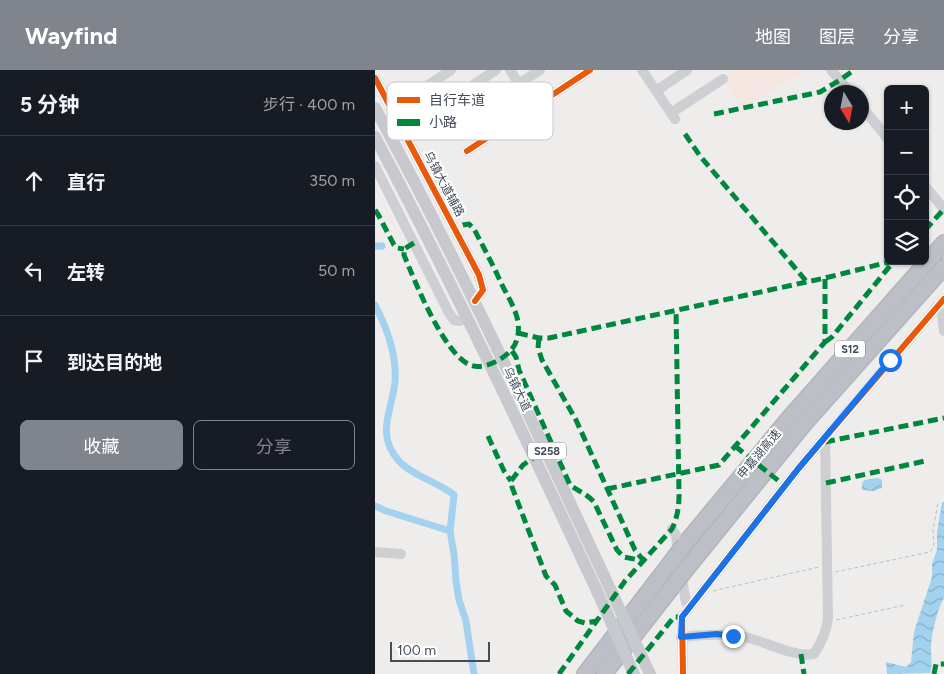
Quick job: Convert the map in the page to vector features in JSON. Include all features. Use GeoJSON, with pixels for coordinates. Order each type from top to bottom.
{"type":"FeatureCollection","features":[{"type":"Feature","properties":{"kind":"highway","name":"申嘉湖高速"},"geometry":{"type":"LineString","coordinates":[[604,674],[687,568],[759,466],[839,360],[944,243]]}},
{"type":"Feature","properties":{"kind":"highway","name":"申嘉湖高速"},"geometry":{"type":"LineString","coordinates":[[585,674],[684,545],[850,372],[944,267]]}},
{"type":"Feature","properties":{"kind":"main road","name":"乌镇大道"},"geometry":{"type":"LineString","coordinates":[[375,108],[387,130]]}},
{"type":"Feature","properties":{"kind":"main road","name":"乌镇大道"},"geometry":{"type":"LineString","coordinates":[[375,137],[425,233],[531,448],[634,674]]}},
{"type":"Feature","properties":{"kind":"main road","name":"乌镇大道"},"geometry":{"type":"LineString","coordinates":[[392,140],[431,213],[540,436],[650,674]]}},
{"type":"Feature","properties":{"kind":"street"},"geometry":{"type":"LineString","coordinates":[[433,82],[451,70]]}},
{"type":"Feature","properties":{"kind":"street"},"geometry":{"type":"LineString","coordinates":[[478,82],[496,70]]}},
{"type":"Feature","properties":{"kind":"street"},"geometry":{"type":"LineString","coordinates":[[510,70],[518,82]]}},
{"type":"Feature","properties":{"kind":"street"},"geometry":{"type":"LineString","coordinates":[[522,82],[541,70]]}},
{"type":"Feature","properties":{"kind":"street"},"geometry":{"type":"LineString","coordinates":[[553,95],[591,70]]}},
{"type":"Feature","properties":{"kind":"street"},"geometry":{"type":"LineString","coordinates":[[642,70],[673,116],[723,79]]}},
{"type":"Feature","properties":{"kind":"street"},"geometry":{"type":"LineString","coordinates":[[656,91],[687,70]]}},
{"type":"Feature","properties":{"kind":"street"},"geometry":{"type":"LineString","coordinates":[[831,70],[844,85]]}},
{"type":"Feature","properties":{"kind":"street","name":"乌镇大道辅路"},"geometry":{"type":"LineString","coordinates":[[375,78],[387,101]]}},
{"type":"Feature","properties":{"kind":"street"},"geometry":{"type":"LineString","coordinates":[[869,117],[884,135]]}},
{"type":"Feature","properties":{"kind":"street","name":"乌镇大道辅路"},"geometry":{"type":"LineString","coordinates":[[408,140],[479,275],[483,290],[477,306]]}},
{"type":"Feature","properties":{"kind":"street"},"geometry":{"type":"LineString","coordinates":[[467,152],[485,140]]}},
{"type":"Feature","properties":{"kind":"street"},"geometry":{"type":"LineString","coordinates":[[375,166],[449,314],[454,320],[468,321]]}},
{"type":"Feature","properties":{"kind":"street"},"geometry":{"type":"LineString","coordinates":[[929,191],[944,209]]}},
{"type":"Feature","properties":{"kind":"street"},"geometry":{"type":"LineString","coordinates":[[683,674],[682,617],[743,537],[825,437],[944,299]]}},
{"type":"Feature","properties":{"kind":"street"},"geometry":{"type":"LineString","coordinates":[[936,307],[942,315],[944,330]]}},
{"type":"Feature","properties":{"kind":"street"},"geometry":{"type":"LineString","coordinates":[[681,637],[717,634],[733,636],[808,655],[814,654],[817,650],[828,626],[825,437]]}},
{"type":"Feature","properties":{"kind":"street"},"geometry":{"type":"LineString","coordinates":[[672,529],[675,535],[686,602],[689,607]]}},
{"type":"Feature","properties":{"kind":"street"},"geometry":{"type":"LineString","coordinates":[[375,552],[401,554]]}},
{"type":"Feature","properties":{"kind":"path"},"geometry":{"type":"LineString","coordinates":[[707,593],[827,569],[926,555],[934,545],[933,530],[937,503]]}},
{"type":"Feature","properties":{"kind":"path"},"geometry":{"type":"LineString","coordinates":[[828,621],[905,605]]}},
{"type":"Feature","properties":{"kind":"shaded area"},"geometry":{"type":"Polygon","coordinates":[[[733,70],[806,70],[742,109],[723,79],[733,70]]]}},
{"type":"Feature","properties":{"kind":"water"},"geometry":{"type":"Polygon","coordinates":[[[878,478],[882,480],[882,488],[873,491],[862,490],[864,480],[878,478]]]}},
{"type":"Feature","properties":{"kind":"water"},"geometry":{"type":"Polygon","coordinates":[[[942,502],[944,502],[944,598],[933,630],[930,673],[887,674],[886,662],[906,667],[911,662],[914,632],[932,577],[932,564],[937,550],[937,532],[942,502]]]}},
{"type":"Feature","properties":{"kind":"waterway"},"geometry":{"type":"LineString","coordinates":[[375,246],[382,246]]}},
{"type":"Feature","properties":{"kind":"waterway"},"geometry":{"type":"LineString","coordinates":[[375,305],[387,332],[393,352],[395,372],[386,432],[388,442],[392,451],[404,466],[454,495],[450,531],[459,600],[466,621],[474,674]]}},
{"type":"Feature","properties":{"kind":"waterway"},"geometry":{"type":"LineString","coordinates":[[375,506],[450,531]]}},
{"type":"Feature","properties":{"kind":"marked path"},"geometry":{"type":"LineString","coordinates":[[714,114],[820,92],[854,70]]}},
{"type":"Feature","properties":{"kind":"marked path"},"geometry":{"type":"LineString","coordinates":[[685,134],[700,156],[807,282]]}},
{"type":"Feature","properties":{"kind":"marked path"},"geometry":{"type":"LineString","coordinates":[[929,226],[944,209]]}},
{"type":"Feature","properties":{"kind":"marked path"},"geometry":{"type":"LineString","coordinates":[[375,210],[394,245],[397,248],[404,249]]}},
{"type":"Feature","properties":{"kind":"marked path"},"geometry":{"type":"LineString","coordinates":[[414,243],[404,249],[404,255],[431,316],[450,347],[470,365],[482,366],[491,364],[502,358],[516,343],[518,334],[517,318],[512,304],[474,229],[469,224],[455,229]]}},
{"type":"Feature","properties":{"kind":"marked path"},"geometry":{"type":"LineString","coordinates":[[518,333],[539,338],[549,338],[825,278],[884,263]]}},
{"type":"Feature","properties":{"kind":"marked path"},"geometry":{"type":"LineString","coordinates":[[825,342],[832,337],[891,265]]}},
{"type":"Feature","properties":{"kind":"marked path"},"geometry":{"type":"LineString","coordinates":[[607,489],[719,465],[825,342],[825,278]]}},
{"type":"Feature","properties":{"kind":"marked path"},"geometry":{"type":"LineString","coordinates":[[559,674],[625,581],[672,529],[675,521],[679,495],[676,310]]}},
{"type":"Feature","properties":{"kind":"marked path"},"geometry":{"type":"LineString","coordinates":[[539,338],[538,348],[542,360],[576,420],[635,550],[644,561]]}},
{"type":"Feature","properties":{"kind":"marked path"},"geometry":{"type":"LineString","coordinates":[[512,351],[570,485],[594,502],[617,550],[624,557],[644,561]]}},
{"type":"Feature","properties":{"kind":"marked path"},"geometry":{"type":"LineString","coordinates":[[825,442],[944,418]]}},
{"type":"Feature","properties":{"kind":"marked path"},"geometry":{"type":"LineString","coordinates":[[488,436],[504,471],[511,481]]}},
{"type":"Feature","properties":{"kind":"marked path"},"geometry":{"type":"LineString","coordinates":[[552,445],[523,465],[511,481],[512,487],[546,576],[555,585],[566,611],[578,621],[585,623],[597,621]]}},
{"type":"Feature","properties":{"kind":"marked path"},"geometry":{"type":"LineString","coordinates":[[735,446],[785,486]]}},
{"type":"Feature","properties":{"kind":"marked path"},"geometry":{"type":"LineString","coordinates":[[826,483],[925,461]]}},
{"type":"Feature","properties":{"kind":"marked path"},"geometry":{"type":"LineString","coordinates":[[628,674],[674,617],[682,617]]}},
{"type":"Feature","properties":{"kind":"marked path"},"geometry":{"type":"LineString","coordinates":[[801,654],[804,674]]}},
{"type":"Feature","properties":{"kind":"marked path"},"geometry":{"type":"LineString","coordinates":[[934,674],[936,664],[944,664]]}},
{"type":"Feature","properties":{"kind":"cycle path"},"geometry":{"type":"LineString","coordinates":[[553,94],[590,70]]}},
{"type":"Feature","properties":{"kind":"cycle path"},"geometry":{"type":"LineString","coordinates":[[375,78],[387,101]]}},
{"type":"Feature","properties":{"kind":"cycle path"},"geometry":{"type":"LineString","coordinates":[[408,140],[479,275],[483,290],[475,301]]}},
{"type":"Feature","properties":{"kind":"cycle path"},"geometry":{"type":"LineString","coordinates":[[467,151],[484,140]]}},
{"type":"Feature","properties":{"kind":"cycle path"},"geometry":{"type":"LineString","coordinates":[[683,674],[682,617],[798,469],[944,299]]}},
{"type":"Feature","properties":{"kind":"route"},"geometry":{"type":"LineString","coordinates":[[733,636],[717,634],[681,637],[682,617],[798,469],[890,360]]}}]}
